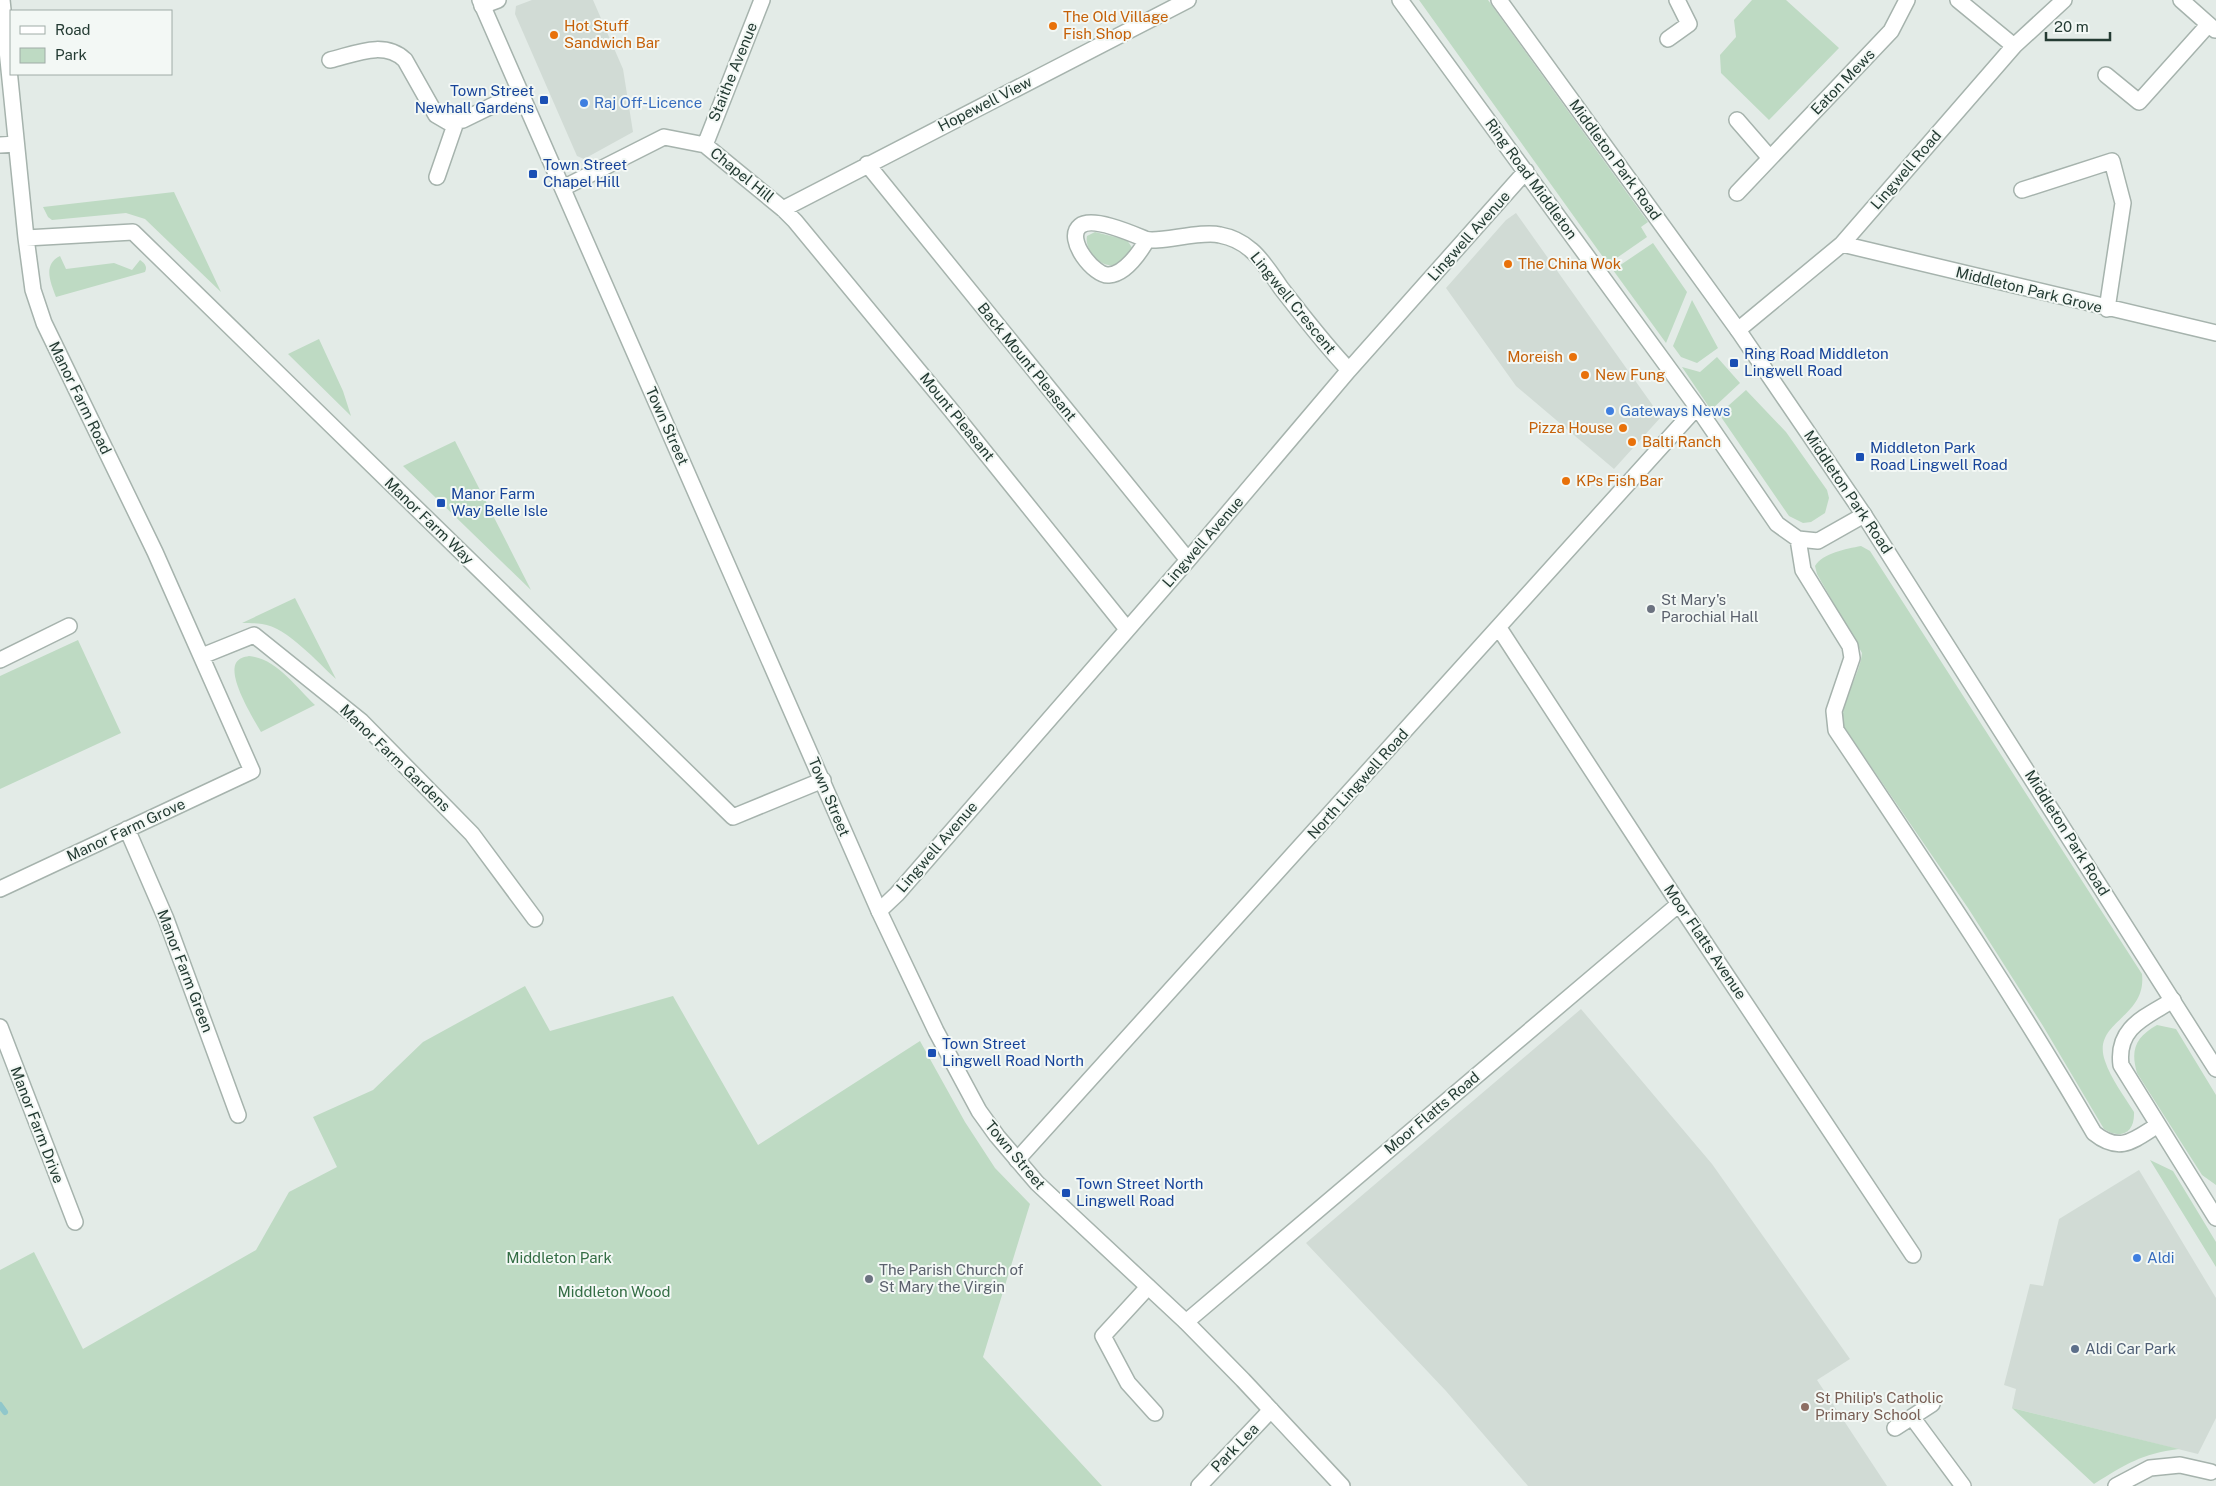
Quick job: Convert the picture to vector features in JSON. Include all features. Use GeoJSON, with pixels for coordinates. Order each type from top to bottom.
{"type":"FeatureCollection","features":[{"type":"Feature","properties":{"kind":"street","name":"Manor Farm Road"},"geometry":{"type":"LineString","coordinates":[[2,0],[33,290],[44,323],[202,656],[252,771]]}},
{"type":"Feature","properties":{"kind":"street"},"geometry":{"type":"LineString","coordinates":[[481,3],[498,0]]}},
{"type":"Feature","properties":{"kind":"street","name":"Staithe Avenue"},"geometry":{"type":"LineString","coordinates":[[704,144],[762,0]]}},
{"type":"Feature","properties":{"kind":"street","name":"Hopewell View"},"geometry":{"type":"LineString","coordinates":[[783,209],[1188,0]]}},
{"type":"Feature","properties":{"kind":"street","name":"Ring Road Middleton"},"geometry":{"type":"LineString","coordinates":[[1400,0],[1697,407],[1777,524],[1798,539]]}},
{"type":"Feature","properties":{"kind":"street","name":"Middleton Park Road"},"geometry":{"type":"LineString","coordinates":[[1500,0],[1738,330],[1864,515],[2216,1069]]}},
{"type":"Feature","properties":{"kind":"street"},"geometry":{"type":"LineString","coordinates":[[1668,39],[1689,24],[1677,0]]}},
{"type":"Feature","properties":{"kind":"street","name":"Eaton Mews"},"geometry":{"type":"LineString","coordinates":[[1737,193],[1891,31],[1907,0]]}},
{"type":"Feature","properties":{"kind":"street"},"geometry":{"type":"LineString","coordinates":[[1958,0],[2014,46]]}},
{"type":"Feature","properties":{"kind":"street","name":"Lingwell Road"},"geometry":{"type":"LineString","coordinates":[[1738,330],[1842,244],[2014,46],[2064,0]]}},
{"type":"Feature","properties":{"kind":"street","name":"Town Street"},"geometry":{"type":"LineString","coordinates":[[481,3],[879,911],[936,1031],[979,1111],[1037,1183],[1186,1322],[1272,1410],[1342,1486]]}},
{"type":"Feature","properties":{"kind":"street"},"geometry":{"type":"LineString","coordinates":[[2106,75],[2139,102],[2212,28],[2191,3]]}},
{"type":"Feature","properties":{"kind":"street"},"geometry":{"type":"LineString","coordinates":[[330,60],[372,50],[390,50],[405,60],[436,115],[448,122],[456,122],[520,92]]}},
{"type":"Feature","properties":{"kind":"street"},"geometry":{"type":"LineString","coordinates":[[1737,120],[1770,158]]}},
{"type":"Feature","properties":{"kind":"street"},"geometry":{"type":"LineString","coordinates":[[437,177],[456,122]]}},
{"type":"Feature","properties":{"kind":"street","name":"Chapel Hill"},"geometry":{"type":"LineString","coordinates":[[562,188],[664,136],[704,144],[783,209]]}},
{"type":"Feature","properties":{"kind":"street"},"geometry":{"type":"LineString","coordinates":[[0,146],[16,144]]}},
{"type":"Feature","properties":{"kind":"street"},"geometry":{"type":"LineString","coordinates":[[2022,190],[2112,161],[2123,203],[2106,309]]}},
{"type":"Feature","properties":{"kind":"street","name":"Back Mount Pleasant"},"geometry":{"type":"LineString","coordinates":[[867,164],[1188,560]]}},
{"type":"Feature","properties":{"kind":"street","name":"Lingwell Avenue"},"geometry":{"type":"LineString","coordinates":[[879,911],[897,894],[1188,560],[1349,370],[1526,171]]}},
{"type":"Feature","properties":{"kind":"street","name":"Mount Pleasant"},"geometry":{"type":"LineString","coordinates":[[783,209],[951,410],[1127,629]]}},
{"type":"Feature","properties":{"kind":"street","name":"Lingwell Crescent"},"geometry":{"type":"LineString","coordinates":[[1147,240],[1141,250],[1128,264],[1116,273],[1108,276],[1099,273],[1076,245],[1074,235],[1080,226],[1089,222],[1123,230],[1147,240],[1200,234],[1218,234],[1235,239],[1250,249],[1327,348],[1349,370]]}},
{"type":"Feature","properties":{"kind":"street","name":"Manor Farm Way"},"geometry":{"type":"LineString","coordinates":[[26,238],[133,232],[733,817],[823,780]]}},
{"type":"Feature","properties":{"kind":"street","name":"Middleton Park Grove"},"geometry":{"type":"LineString","coordinates":[[1842,244],[2106,309],[2216,333]]}},
{"type":"Feature","properties":{"kind":"street","name":"North Lingwell Road"},"geometry":{"type":"LineString","coordinates":[[1017,1160],[1697,407]]}},
{"type":"Feature","properties":{"kind":"street"},"geometry":{"type":"LineString","coordinates":[[1864,515],[1818,541],[1798,539],[1803,570],[1850,646],[1852,658],[1834,711],[1836,730],[2045,1048],[2094,1133],[2105,1142],[2116,1145],[2130,1143],[2158,1125]]}},
{"type":"Feature","properties":{"kind":"street"},"geometry":{"type":"LineString","coordinates":[[0,660],[69,626]]}},
{"type":"Feature","properties":{"kind":"street","name":"Moor Flatts Avenue"},"geometry":{"type":"LineString","coordinates":[[1499,628],[1913,1255]]}},
{"type":"Feature","properties":{"kind":"street","name":"Manor Farm Gardens"},"geometry":{"type":"LineString","coordinates":[[202,656],[254,635],[361,721],[472,834],[535,919]]}},
{"type":"Feature","properties":{"kind":"street","name":"Manor Farm Grove"},"geometry":{"type":"LineString","coordinates":[[0,889],[252,771]]}},
{"type":"Feature","properties":{"kind":"street","name":"Manor Farm Green"},"geometry":{"type":"LineString","coordinates":[[127,829],[183,964],[238,1115]]}},
{"type":"Feature","properties":{"kind":"street","name":"Moor Flatts Road"},"geometry":{"type":"LineString","coordinates":[[1186,1322],[1680,904]]}},
{"type":"Feature","properties":{"kind":"street"},"geometry":{"type":"LineString","coordinates":[[2173,1000],[2135,1024],[2127,1032],[2122,1042],[2120,1053],[2121,1065],[2216,1218]]}},
{"type":"Feature","properties":{"kind":"street","name":"Manor Farm Drive"},"geometry":{"type":"LineString","coordinates":[[0,1027],[75,1222]]}},
{"type":"Feature","properties":{"kind":"street"},"geometry":{"type":"LineString","coordinates":[[1148,1288],[1103,1336],[1128,1383],[1154,1413]]}},
{"type":"Feature","properties":{"kind":"street"},"geometry":{"type":"LineString","coordinates":[[1895,1428],[1932,1404]]}},
{"type":"Feature","properties":{"kind":"street","name":"Park Lea"},"geometry":{"type":"LineString","coordinates":[[1199,1486],[1272,1410]]}},
{"type":"Feature","properties":{"kind":"street"},"geometry":{"type":"LineString","coordinates":[[1912,1417],[1963,1486]]}},
{"type":"Feature","properties":{"kind":"street"},"geometry":{"type":"LineString","coordinates":[[2116,1486],[2150,1468],[2180,1465],[2213,1474]]}},
{"type":"Feature","properties":{"kind":"shaded area"},"geometry":{"type":"Polygon","coordinates":[[[532,0],[593,0],[623,69],[633,132],[584,159],[577,156],[515,14],[516,6],[532,0]]]}},
{"type":"Feature","properties":{"kind":"shaded area"},"geometry":{"type":"Polygon","coordinates":[[[1516,213],[1661,417],[1614,469],[1516,386],[1446,288],[1506,220],[1516,213]]]}},
{"type":"Feature","properties":{"kind":"shaded area"},"geometry":{"type":"Polygon","coordinates":[[[1581,1009],[1712,1164],[1850,1359],[1817,1380],[1887,1486],[1528,1486],[1446,1391],[1306,1243],[1581,1009]]]}},
{"type":"Feature","properties":{"kind":"shaded area","name":"Aldi Car Park"},"geometry":{"type":"Polygon","coordinates":[[[2139,1170],[2216,1298],[2216,1418],[2198,1454],[2012,1408],[2016,1389],[2004,1385],[2030,1284],[2043,1286],[2059,1219],[2139,1170]]]}},
{"type":"Feature","properties":{"kind":"green space"},"geometry":{"type":"Polygon","coordinates":[[[1419,0],[1488,0],[1648,222],[1641,227],[1647,237],[1608,264],[1419,0]]]}},
{"type":"Feature","properties":{"kind":"green space"},"geometry":{"type":"Polygon","coordinates":[[[1752,0],[1786,0],[1839,48],[1769,120],[1721,73],[1720,55],[1736,37],[1734,20],[1752,0]]]}},
{"type":"Feature","properties":{"kind":"green space"},"geometry":{"type":"Polygon","coordinates":[[[174,192],[221,292],[145,219],[126,213],[52,220],[48,217],[43,207],[174,192]]]}},
{"type":"Feature","properties":{"kind":"green space"},"geometry":{"type":"Polygon","coordinates":[[[1095,232],[1127,240],[1133,249],[1117,264],[1104,264],[1094,257],[1088,247],[1087,236],[1095,232]]]}},
{"type":"Feature","properties":{"kind":"green space"},"geometry":{"type":"Polygon","coordinates":[[[1653,243],[1687,292],[1666,343],[1613,270],[1653,243]]]}},
{"type":"Feature","properties":{"kind":"green space"},"geometry":{"type":"Polygon","coordinates":[[[60,256],[66,269],[114,263],[132,270],[140,260],[145,265],[146,270],[145,272],[56,297],[49,275],[51,264],[60,256]]]}},
{"type":"Feature","properties":{"kind":"green space"},"geometry":{"type":"Polygon","coordinates":[[[1692,300],[1718,348],[1697,363],[1681,357],[1673,346],[1692,300]]]}},
{"type":"Feature","properties":{"kind":"green space"},"geometry":{"type":"Polygon","coordinates":[[[319,339],[343,391],[351,416],[288,354],[319,339]]]}},
{"type":"Feature","properties":{"kind":"green space"},"geometry":{"type":"Polygon","coordinates":[[[1717,357],[1740,383],[1711,410],[1682,367],[1700,372],[1717,357]]]}},
{"type":"Feature","properties":{"kind":"green space"},"geometry":{"type":"Polygon","coordinates":[[[1746,390],[1786,432],[1827,490],[1829,498],[1825,513],[1811,522],[1803,523],[1789,516],[1719,414],[1746,390]]]}},
{"type":"Feature","properties":{"kind":"green space"},"geometry":{"type":"Polygon","coordinates":[[[455,441],[531,590],[403,466],[455,441]]]}},
{"type":"Feature","properties":{"kind":"green space"},"geometry":{"type":"Polygon","coordinates":[[[1861,546],[1870,551],[2142,974],[2141,989],[2136,1001],[2112,1028],[2106,1037],[2103,1048],[2105,1061],[2111,1074],[2134,1112],[2132,1125],[2126,1132],[2116,1134],[2104,1129],[2043,1026],[1968,908],[1844,727],[1843,719],[1846,700],[1862,653],[1817,574],[1815,566],[1829,555],[1861,546]]]}},
{"type":"Feature","properties":{"kind":"green space"},"geometry":{"type":"Polygon","coordinates":[[[295,598],[336,679],[302,647],[282,632],[262,624],[242,623],[295,598]]]}},
{"type":"Feature","properties":{"kind":"green space"},"geometry":{"type":"Polygon","coordinates":[[[78,640],[121,733],[0,789],[0,676],[78,640]]]}},
{"type":"Feature","properties":{"kind":"green space"},"geometry":{"type":"Polygon","coordinates":[[[243,657],[259,658],[277,668],[315,705],[261,732],[242,698],[235,678],[234,670],[236,663],[243,657]]]}},
{"type":"Feature","properties":{"kind":"green space","name":"Middleton Wood"},"geometry":{"type":"Polygon","coordinates":[[[525,986],[550,1031],[673,996],[758,1145],[920,1041],[965,1122],[995,1168],[1030,1204],[983,1357],[1102,1486],[0,1486],[0,1270],[34,1252],[83,1349],[256,1250],[289,1192],[337,1167],[313,1117],[373,1090],[423,1042],[525,986]]]}},
{"type":"Feature","properties":{"kind":"green space"},"geometry":{"type":"Polygon","coordinates":[[[2157,1025],[2176,1029],[2216,1095],[2216,1185],[2202,1175],[2137,1073],[2134,1057],[2136,1045],[2144,1034],[2157,1025]]]}},
{"type":"Feature","properties":{"kind":"green space"},"geometry":{"type":"Polygon","coordinates":[[[2150,1160],[2173,1171],[2216,1242],[2216,1267],[2150,1160]]]}},
{"type":"Feature","properties":{"kind":"green space"},"geometry":{"type":"Polygon","coordinates":[[[2012,1408],[2179,1449],[2154,1454],[2134,1461],[2094,1484],[2012,1408]]]}},
{"type":"Feature","properties":{"kind":"waterway"},"geometry":{"type":"LineString","coordinates":[[0,1405],[5,1412]]}},
{"type":"Feature","properties":{"kind":"place","name":"The Old Village Fish Shop"},"geometry":{"type":"Point","coordinates":[1053,26]}},
{"type":"Feature","properties":{"kind":"place","name":"Hot Stuff Sandwich Bar"},"geometry":{"type":"Point","coordinates":[554,35]}},
{"type":"Feature","properties":{"kind":"place","name":"Town Street Newhall Gardens"},"geometry":{"type":"Point","coordinates":[544,100]}},
{"type":"Feature","properties":{"kind":"place","name":"Raj Off-Licence"},"geometry":{"type":"Point","coordinates":[584,103]}},
{"type":"Feature","properties":{"kind":"place","name":"Town Street Chapel Hill"},"geometry":{"type":"Point","coordinates":[533,174]}},
{"type":"Feature","properties":{"kind":"place","name":"The China Wok"},"geometry":{"type":"Point","coordinates":[1508,264]}},
{"type":"Feature","properties":{"kind":"place","name":"Moreish"},"geometry":{"type":"Point","coordinates":[1573,357]}},
{"type":"Feature","properties":{"kind":"place","name":"Ring Road Middleton Lingwell Road"},"geometry":{"type":"Point","coordinates":[1734,363]}},
{"type":"Feature","properties":{"kind":"place","name":"New Fung"},"geometry":{"type":"Point","coordinates":[1585,375]}},
{"type":"Feature","properties":{"kind":"place","name":"Gateways News"},"geometry":{"type":"Point","coordinates":[1610,411]}},
{"type":"Feature","properties":{"kind":"place","name":"Pizza House"},"geometry":{"type":"Point","coordinates":[1623,428]}},
{"type":"Feature","properties":{"kind":"place","name":"Balti Ranch"},"geometry":{"type":"Point","coordinates":[1632,442]}},
{"type":"Feature","properties":{"kind":"place","name":"Middleton Park Road Lingwell Road"},"geometry":{"type":"Point","coordinates":[1860,457]}},
{"type":"Feature","properties":{"kind":"place","name":"KPs Fish Bar"},"geometry":{"type":"Point","coordinates":[1566,481]}},
{"type":"Feature","properties":{"kind":"place","name":"Manor Farm Way Belle Isle"},"geometry":{"type":"Point","coordinates":[441,503]}},
{"type":"Feature","properties":{"kind":"place","name":"St Mary's Parochial Hall"},"geometry":{"type":"Point","coordinates":[1651,609]}},
{"type":"Feature","properties":{"kind":"place","name":"Town Street Lingwell Road North"},"geometry":{"type":"Point","coordinates":[932,1053]}},
{"type":"Feature","properties":{"kind":"place","name":"Town Street North Lingwell Road"},"geometry":{"type":"Point","coordinates":[1066,1193]}},
{"type":"Feature","properties":{"kind":"place","name":"Aldi"},"geometry":{"type":"Point","coordinates":[2137,1258]}},
{"type":"Feature","properties":{"kind":"place","name":"The Parish Church of St Mary the Virgin"},"geometry":{"type":"Point","coordinates":[869,1279]}},
{"type":"Feature","properties":{"kind":"place","name":"Aldi Car Park"},"geometry":{"type":"Point","coordinates":[2075,1349]}},
{"type":"Feature","properties":{"kind":"place","name":"St Philip's Catholic Primary School"},"geometry":{"type":"Point","coordinates":[1805,1407]}},
{"type":"Feature","properties":{"kind":"park label","name":"Middleton Park"},"geometry":{"type":"Point","coordinates":[559,1258]}}]}
